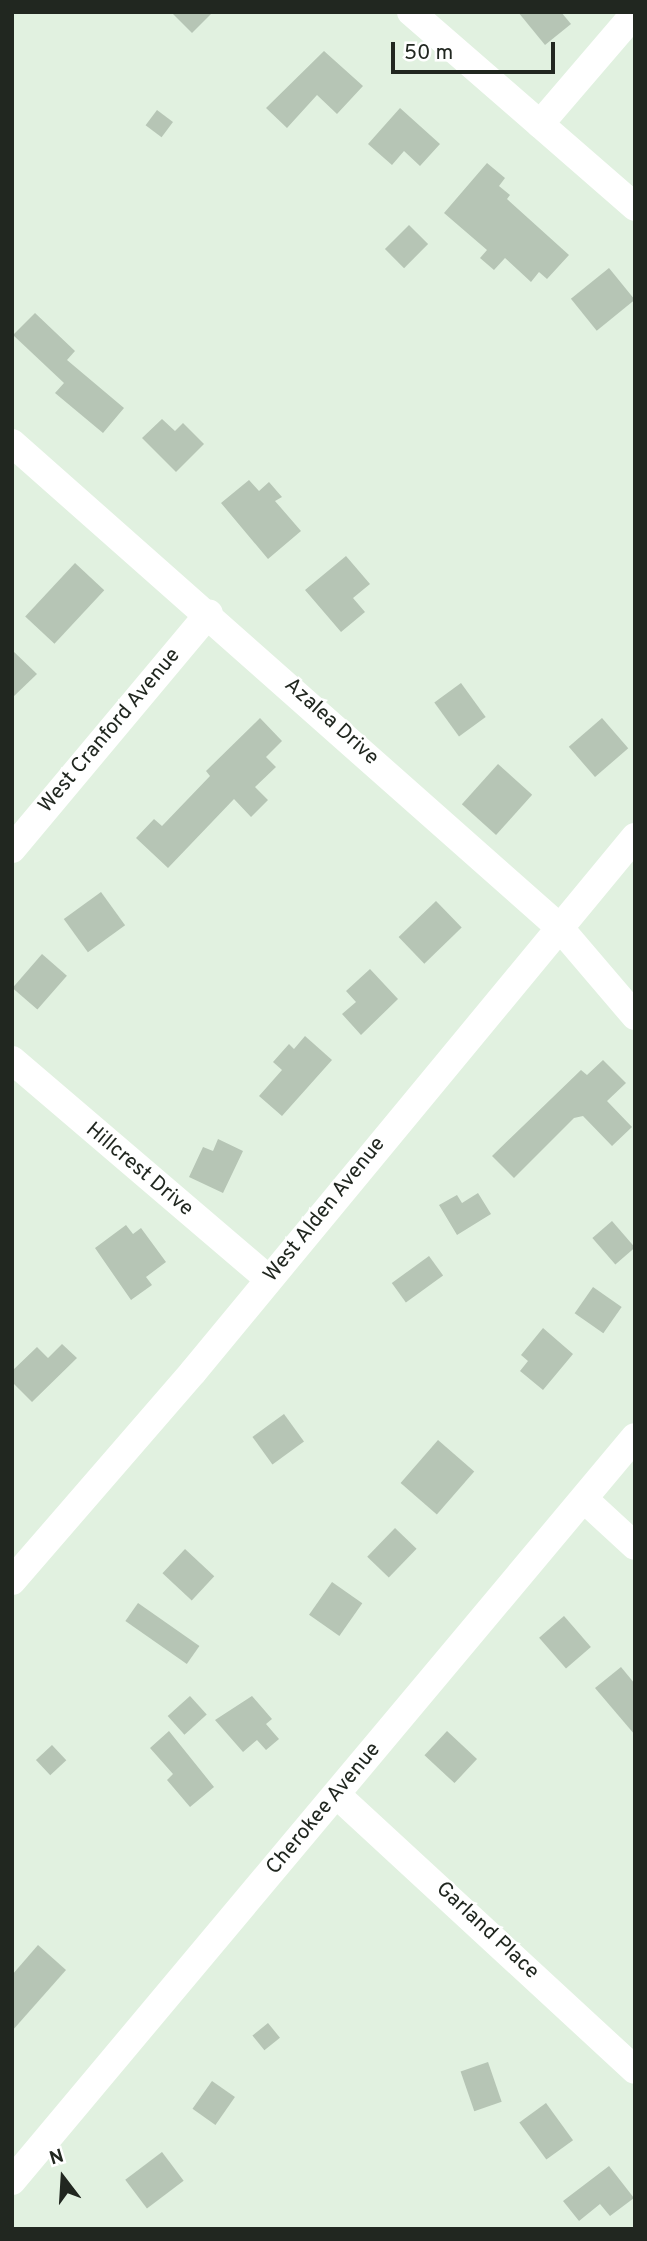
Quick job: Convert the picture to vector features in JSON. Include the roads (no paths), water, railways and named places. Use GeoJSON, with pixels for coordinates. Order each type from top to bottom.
{"type":"FeatureCollection","features":[{"type":"Feature","properties":{"kind":"street"},"geometry":{"type":"LineString","coordinates":[[411,12],[635,207]]}},
{"type":"Feature","properties":{"kind":"street"},"geometry":{"type":"LineString","coordinates":[[540,124],[635,13]]}},
{"type":"Feature","properties":{"kind":"street","name":"Azalea Drive"},"geometry":{"type":"LineString","coordinates":[[12,443],[209,613],[559,927],[635,1016]]}},
{"type":"Feature","properties":{"kind":"street","name":"West Cranford Avenue"},"geometry":{"type":"LineString","coordinates":[[12,849],[209,613]]}},
{"type":"Feature","properties":{"kind":"street","name":"West Alden Avenue"},"geometry":{"type":"LineString","coordinates":[[12,1581],[268,1279],[635,837]]}},
{"type":"Feature","properties":{"kind":"street","name":"Hillcrest Drive"},"geometry":{"type":"LineString","coordinates":[[12,1060],[268,1279]]}},
{"type":"Feature","properties":{"kind":"street","name":"Cherokee Avenue"},"geometry":{"type":"LineString","coordinates":[[12,2181],[635,1437]]}},
{"type":"Feature","properties":{"kind":"street"},"geometry":{"type":"LineString","coordinates":[[584,1499],[635,1546]]}},
{"type":"Feature","properties":{"kind":"street","name":"Garland Place"},"geometry":{"type":"LineString","coordinates":[[337,1795],[635,2070]]}}]}
